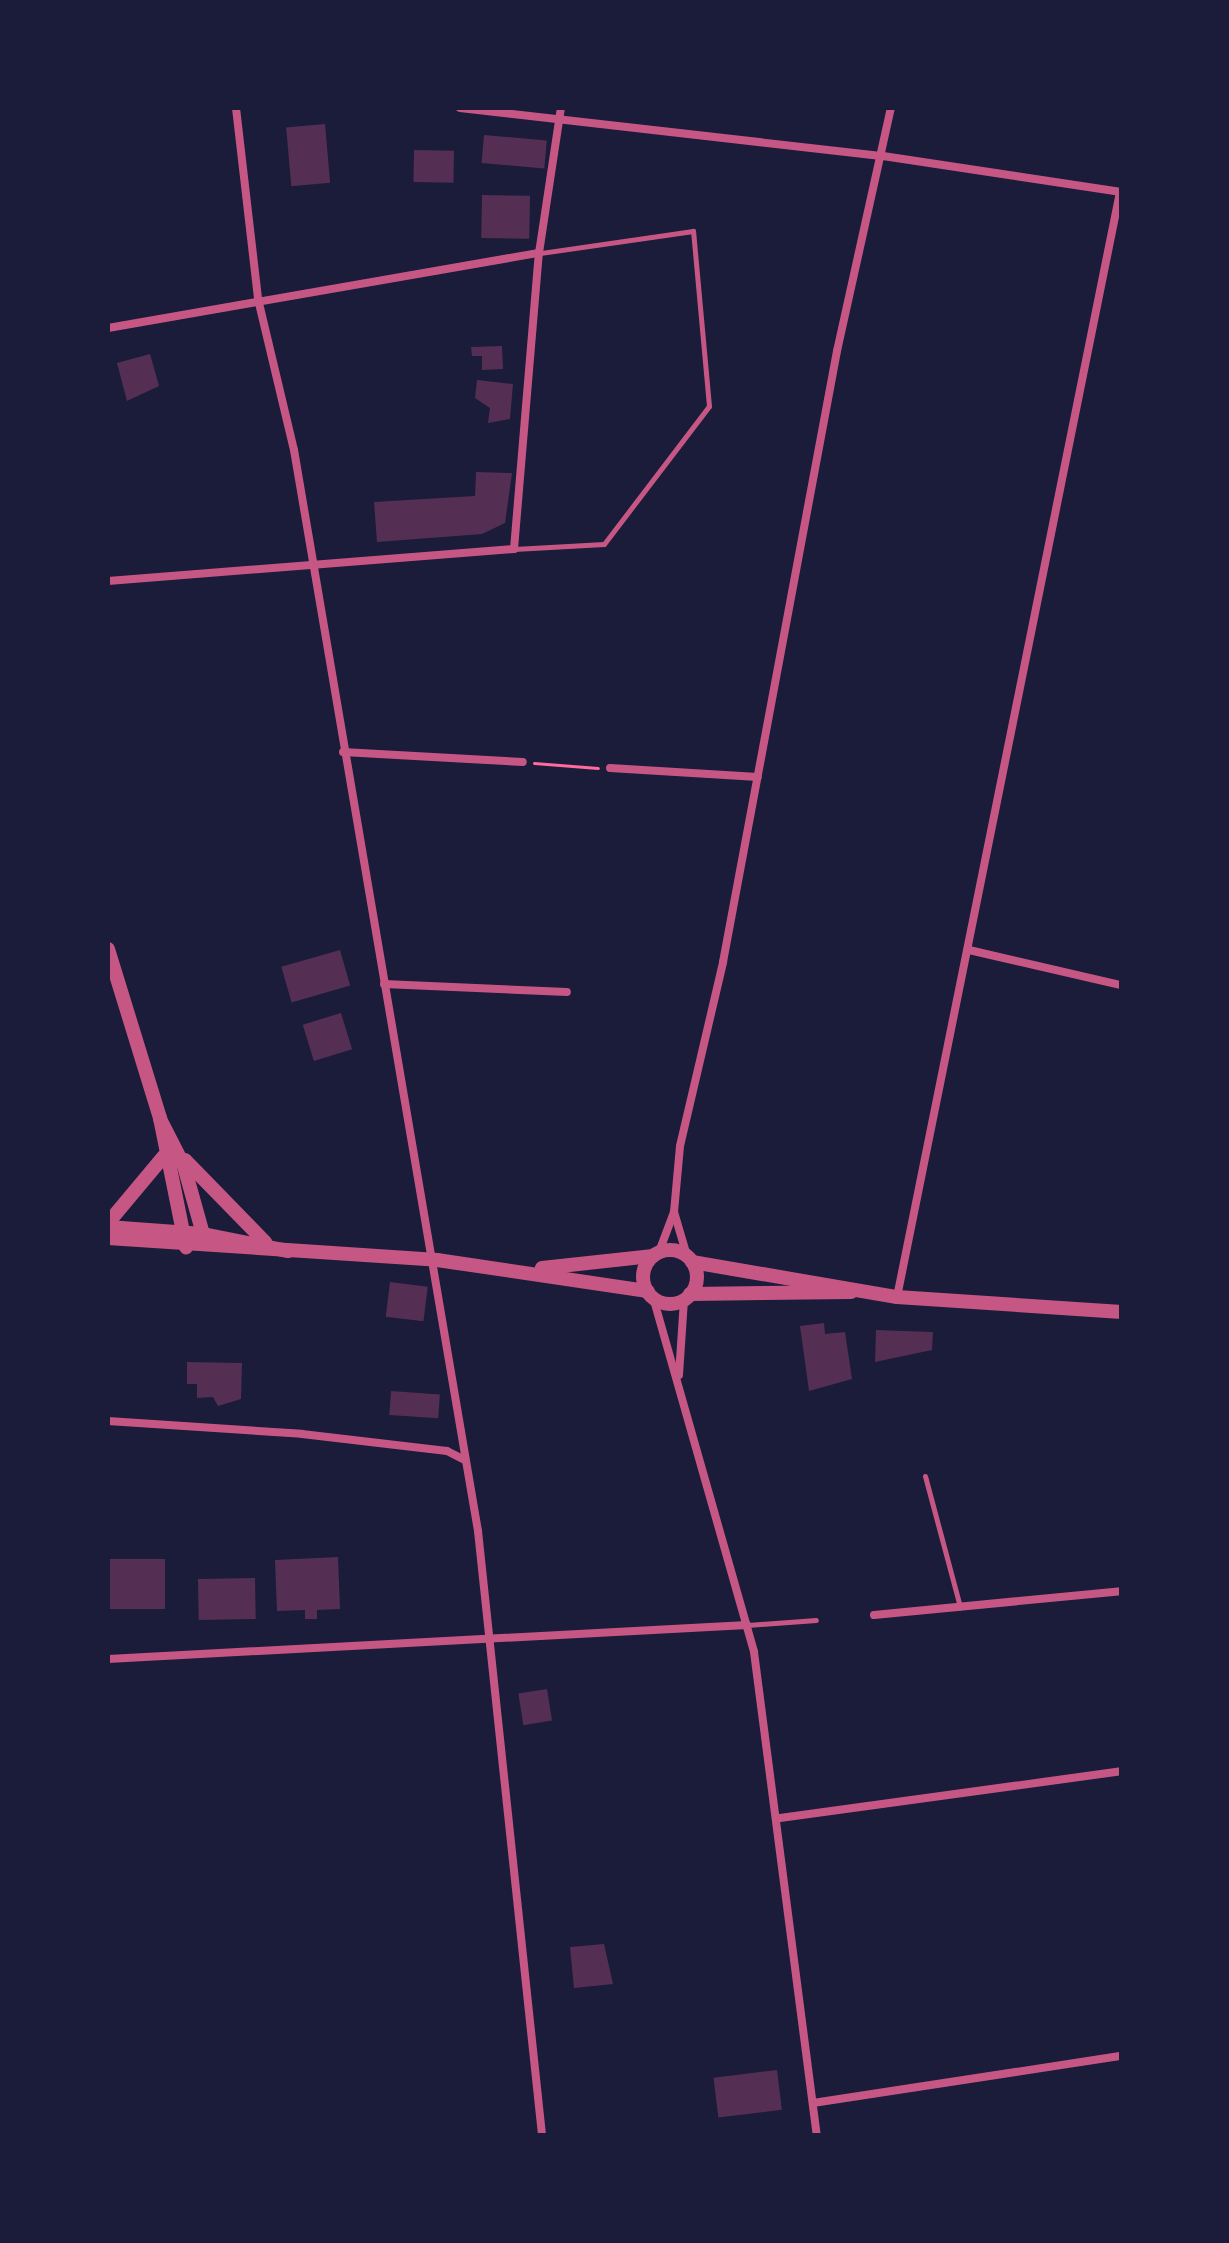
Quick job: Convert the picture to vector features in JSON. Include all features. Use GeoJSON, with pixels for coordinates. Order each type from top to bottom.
{"type":"FeatureCollection","features":[{"type":"Feature","properties":{"kind":"street"},"geometry":{"type":"LineString","coordinates":[[236,108],[258,299],[294,450],[310,565],[343,752],[437,1260],[463,1459],[492,1642],[542,2135]]}},
{"type":"Feature","properties":{"kind":"street"},"geometry":{"type":"LineString","coordinates":[[460,108],[560,113],[883,156],[1120,192],[897,1297]]}},
{"type":"Feature","properties":{"kind":"street"},"geometry":{"type":"LineString","coordinates":[[817,2135],[780,1818],[747,1625],[704,1497],[678,1380],[643,1275],[674,1212],[680,1146],[758,777],[837,351],[883,156],[891,108]]}},
{"type":"Feature","properties":{"kind":"street"},"geometry":{"type":"LineString","coordinates":[[108,581],[514,549],[539,253],[560,113]]}},
{"type":"Feature","properties":{"kind":"street"},"geometry":{"type":"LineString","coordinates":[[108,328],[258,299],[539,253]]}},
{"type":"Feature","properties":{"kind":"street"},"geometry":{"type":"LineString","coordinates":[[343,752],[523,762]]}},
{"type":"Feature","properties":{"kind":"street"},"geometry":{"type":"LineString","coordinates":[[610,768],[758,777]]}},
{"type":"Feature","properties":{"kind":"street"},"geometry":{"type":"LineString","coordinates":[[969,950],[1121,985]]}},
{"type":"Feature","properties":{"kind":"street"},"geometry":{"type":"LineString","coordinates":[[108,951],[171,1154],[207,1250]]}},
{"type":"Feature","properties":{"kind":"street"},"geometry":{"type":"LineString","coordinates":[[384,984],[567,992]]}},
{"type":"Feature","properties":{"kind":"street"},"geometry":{"type":"LineString","coordinates":[[108,1225],[171,1154]]}},
{"type":"Feature","properties":{"kind":"street"},"geometry":{"type":"LineString","coordinates":[[171,1154],[186,1247]]}},
{"type":"Feature","properties":{"kind":"street"},"geometry":{"type":"LineString","coordinates":[[171,1154],[265,1242]]}},
{"type":"Feature","properties":{"kind":"street"},"geometry":{"type":"LineString","coordinates":[[674,1212],[690,1259],[678,1380]]}},
{"type":"Feature","properties":{"kind":"street"},"geometry":{"type":"LineString","coordinates":[[108,1225],[265,1242],[292,1252]]}},
{"type":"Feature","properties":{"kind":"street"},"geometry":{"type":"LineString","coordinates":[[108,1238],[207,1250],[437,1260],[529,1270],[650,1294],[687,1297],[855,1291]]}},
{"type":"Feature","properties":{"kind":"street"},"geometry":{"type":"LineString","coordinates":[[529,1270],[656,1254],[897,1297],[1121,1312]]}},
{"type":"Feature","properties":{"kind":"street"},"geometry":{"type":"LineString","coordinates":[[108,1421],[302,1434],[447,1451],[463,1459]]}},
{"type":"Feature","properties":{"kind":"street"},"geometry":{"type":"LineString","coordinates":[[874,1615],[1121,1591]]}},
{"type":"Feature","properties":{"kind":"street"},"geometry":{"type":"LineString","coordinates":[[108,1659],[492,1642],[747,1625]]}},
{"type":"Feature","properties":{"kind":"street"},"geometry":{"type":"LineString","coordinates":[[780,1818],[1121,1771]]}},
{"type":"Feature","properties":{"kind":"street"},"geometry":{"type":"LineString","coordinates":[[813,2103],[1121,2056]]}},
{"type":"Feature","properties":{"kind":"lane"},"geometry":{"type":"LineString","coordinates":[[514,549],[604,544],[709,406],[693,231],[539,253]]}},
{"type":"Feature","properties":{"kind":"lane"},"geometry":{"type":"LineString","coordinates":[[925,1476],[960,1608]]}},
{"type":"Feature","properties":{"kind":"lane"},"geometry":{"type":"LineString","coordinates":[[747,1625],[816,1620]]}},
{"type":"Feature","properties":{"kind":"path"},"geometry":{"type":"LineString","coordinates":[[523,762],[610,768]]}},
{"type":"Feature","properties":{"kind":"building"},"geometry":{"type":"Polygon","coordinates":[[[325,124],[330,183],[291,186],[286,127],[325,124]]]}},
{"type":"Feature","properties":{"kind":"building"},"geometry":{"type":"Polygon","coordinates":[[[484,135],[547,140],[544,168],[482,163],[484,135]]]}},
{"type":"Feature","properties":{"kind":"building"},"geometry":{"type":"Polygon","coordinates":[[[414,150],[454,151],[453,183],[413,182],[414,150]]]}},
{"type":"Feature","properties":{"kind":"building"},"geometry":{"type":"Polygon","coordinates":[[[482,195],[530,196],[529,239],[481,238],[482,195]]]}},
{"type":"Feature","properties":{"kind":"building"},"geometry":{"type":"Polygon","coordinates":[[[502,346],[503,369],[482,370],[482,356],[472,356],[471,347],[502,346]]]}},
{"type":"Feature","properties":{"kind":"building"},"geometry":{"type":"Polygon","coordinates":[[[150,354],[159,386],[127,401],[117,363],[150,354]]]}},
{"type":"Feature","properties":{"kind":"building"},"geometry":{"type":"Polygon","coordinates":[[[477,380],[513,384],[510,419],[488,423],[490,408],[475,398],[477,380]]]}},
{"type":"Feature","properties":{"kind":"building"},"geometry":{"type":"Polygon","coordinates":[[[476,472],[512,473],[505,523],[482,534],[377,542],[374,502],[475,496],[476,472]]]}},
{"type":"Feature","properties":{"kind":"building"},"geometry":{"type":"Polygon","coordinates":[[[340,950],[350,986],[292,1002],[281,967],[340,950]]]}},
{"type":"Feature","properties":{"kind":"building"},"geometry":{"type":"Polygon","coordinates":[[[341,1013],[352,1049],[314,1061],[303,1025],[341,1013]]]}},
{"type":"Feature","properties":{"kind":"building"},"geometry":{"type":"Polygon","coordinates":[[[390,1282],[428,1287],[423,1321],[386,1317],[390,1282]]]}},
{"type":"Feature","properties":{"kind":"building"},"geometry":{"type":"Polygon","coordinates":[[[824,1323],[825,1334],[845,1332],[852,1379],[809,1391],[800,1326],[824,1323]]]}},
{"type":"Feature","properties":{"kind":"building"},"geometry":{"type":"Polygon","coordinates":[[[876,1330],[933,1332],[932,1350],[875,1362],[876,1330]]]}},
{"type":"Feature","properties":{"kind":"building"},"geometry":{"type":"Polygon","coordinates":[[[187,1362],[242,1363],[241,1399],[218,1406],[213,1397],[197,1398],[197,1384],[187,1384],[187,1362]]]}},
{"type":"Feature","properties":{"kind":"building"},"geometry":{"type":"Polygon","coordinates":[[[391,1391],[440,1394],[438,1418],[389,1415],[391,1391]]]}},
{"type":"Feature","properties":{"kind":"building"},"geometry":{"type":"Polygon","coordinates":[[[338,1557],[340,1609],[317,1610],[317,1619],[305,1619],[305,1610],[277,1611],[275,1560],[338,1557]]]}},
{"type":"Feature","properties":{"kind":"building"},"geometry":{"type":"Polygon","coordinates":[[[110,1559],[165,1559],[165,1609],[110,1609],[110,1559]]]}},
{"type":"Feature","properties":{"kind":"building"},"geometry":{"type":"Polygon","coordinates":[[[255,1578],[256,1619],[199,1620],[198,1579],[255,1578]]]}},
{"type":"Feature","properties":{"kind":"building"},"geometry":{"type":"Polygon","coordinates":[[[547,1689],[552,1721],[523,1725],[518,1694],[547,1689]]]}},
{"type":"Feature","properties":{"kind":"building"},"geometry":{"type":"Polygon","coordinates":[[[604,1944],[613,1984],[574,1988],[570,1947],[604,1944]]]}},
{"type":"Feature","properties":{"kind":"building"},"geometry":{"type":"Polygon","coordinates":[[[777,2070],[782,2110],[718,2118],[713,2078],[777,2070]]]}}]}
